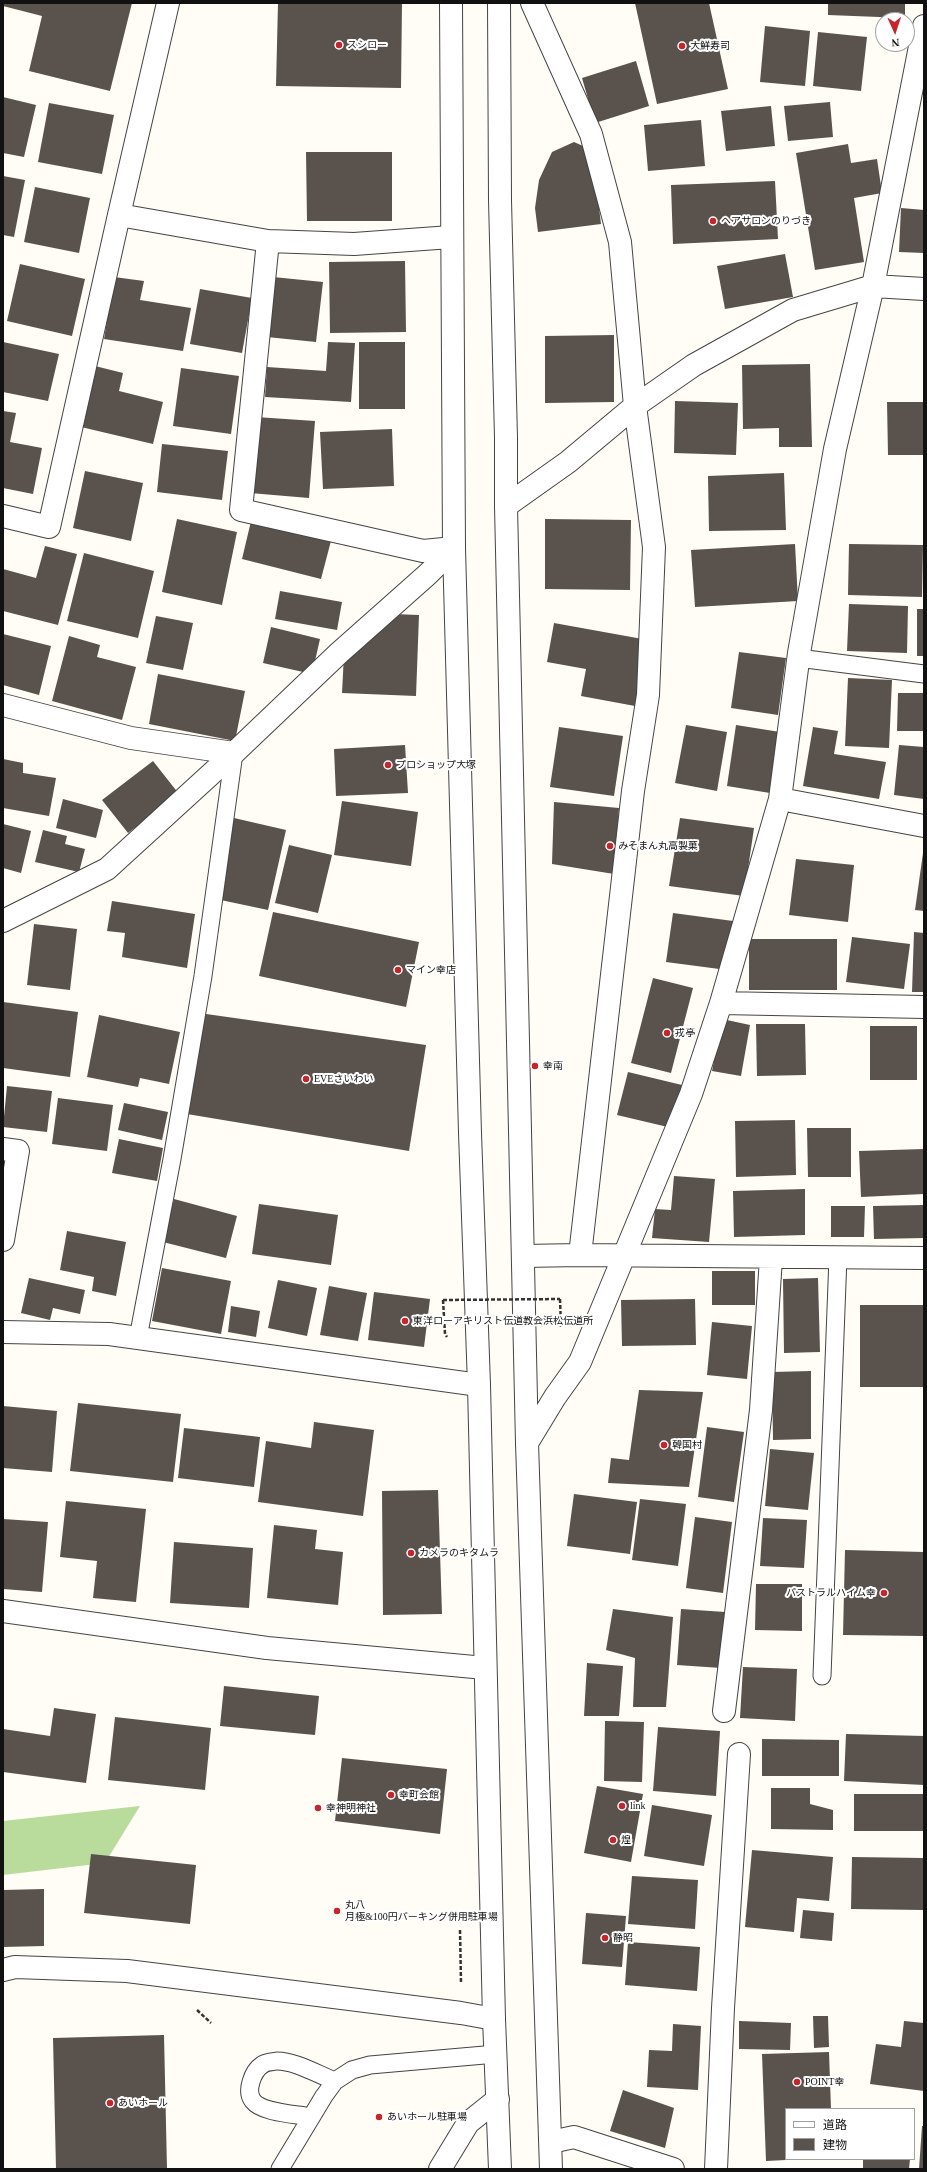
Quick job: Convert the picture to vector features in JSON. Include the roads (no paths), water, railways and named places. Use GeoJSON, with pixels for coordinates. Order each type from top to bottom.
{"type":"FeatureCollection","features":[{"type":"Feature","properties":{"kind":"street"},"geometry":{"type":"LineString","coordinates":[[3,516],[49,527],[168,3]]}},
{"type":"Feature","properties":{"kind":"street"},"geometry":{"type":"LineString","coordinates":[[451,3],[451,237],[454,548],[470,1133],[479,1385],[494,2019],[500,2169]]}},
{"type":"Feature","properties":{"kind":"street"},"geometry":{"type":"LineString","coordinates":[[499,3],[500,200],[527,1443],[551,2169]]}},
{"type":"Feature","properties":{"kind":"street"},"geometry":{"type":"LineString","coordinates":[[532,3],[591,134],[620,242],[635,406],[654,548],[648,695],[633,791],[580,1255]]}},
{"type":"Feature","properties":{"kind":"street"},"geometry":{"type":"LineString","coordinates":[[527,1443],[555,1397],[580,1362],[691,1094],[721,1003],[780,799],[798,658],[836,449],[872,286],[924,26]]}},
{"type":"Feature","properties":{"kind":"street"},"geometry":{"type":"LineString","coordinates":[[119,216],[268,241],[354,244],[451,237]]}},
{"type":"Feature","properties":{"kind":"street"},"geometry":{"type":"LineString","coordinates":[[268,241],[241,510],[423,551],[454,548]]}},
{"type":"Feature","properties":{"kind":"street"},"geometry":{"type":"LineString","coordinates":[[506,506],[568,462],[635,406],[694,365],[793,310],[872,286],[924,289]]}},
{"type":"Feature","properties":{"kind":"street"},"geometry":{"type":"LineString","coordinates":[[3,921],[106,869],[234,754],[339,653],[428,574],[454,548]]}},
{"type":"Feature","properties":{"kind":"street"},"geometry":{"type":"LineString","coordinates":[[3,705],[131,738],[234,754]]}},
{"type":"Feature","properties":{"kind":"street"},"geometry":{"type":"LineString","coordinates":[[780,799],[924,826]]}},
{"type":"Feature","properties":{"kind":"street"},"geometry":{"type":"LineString","coordinates":[[721,1003],[924,1007]]}},
{"type":"Feature","properties":{"kind":"street"},"geometry":{"type":"LineString","coordinates":[[3,1149],[18,1151],[3,1240]]}},
{"type":"Feature","properties":{"kind":"street"},"geometry":{"type":"LineString","coordinates":[[523,1256],[580,1255],[771,1258],[924,1258]]}},
{"type":"Feature","properties":{"kind":"street"},"geometry":{"type":"LineString","coordinates":[[724,1711],[760,1410],[771,1258]]}},
{"type":"Feature","properties":{"kind":"street"},"geometry":{"type":"LineString","coordinates":[[3,1332],[109,1334],[479,1385]]}},
{"type":"Feature","properties":{"kind":"street"},"geometry":{"type":"LineString","coordinates":[[3,1611],[267,1648],[486,1668]]}},
{"type":"Feature","properties":{"kind":"street"},"geometry":{"type":"LineString","coordinates":[[716,2169],[723,2008],[739,1754]]}},
{"type":"Feature","properties":{"kind":"street"},"geometry":{"type":"LineString","coordinates":[[3,1970],[15,1967],[127,1971],[494,2019]]}},
{"type":"Feature","properties":{"kind":"street"},"geometry":{"type":"LineString","coordinates":[[440,2169],[468,2123],[498,2098]]}},
{"type":"Feature","properties":{"kind":"street"},"geometry":{"type":"LineString","coordinates":[[551,2142],[574,2136],[673,2169]]}},
{"type":"Feature","properties":{"kind":"lane"},"geometry":{"type":"LineString","coordinates":[[798,658],[924,674]]}},
{"type":"Feature","properties":{"kind":"lane"},"geometry":{"type":"LineString","coordinates":[[138,1338],[172,1159],[200,991],[234,754]]}},
{"type":"Feature","properties":{"kind":"lane"},"geometry":{"type":"LineString","coordinates":[[822,1676],[838,1257]]}},
{"type":"Feature","properties":{"kind":"lane"},"geometry":{"type":"LineString","coordinates":[[280,2169],[311,2117],[335,2081],[352,2070],[370,2065],[496,2054]]}},
{"type":"Feature","properties":{"kind":"lane"},"geometry":{"type":"LineString","coordinates":[[311,2117],[266,2109],[253,2100],[249,2090],[255,2072],[263,2064],[277,2061],[291,2063],[335,2081]]}},
{"type":"Feature","properties":{"kind":"place","name":"スシロー"},"geometry":{"type":"Point","coordinates":[339,45]}},
{"type":"Feature","properties":{"kind":"place","name":"大鮮寿司"},"geometry":{"type":"Point","coordinates":[682,46]}},
{"type":"Feature","properties":{"kind":"place","name":"ヘアサロンのりづき"},"geometry":{"type":"Point","coordinates":[713,221]}},
{"type":"Feature","properties":{"kind":"place","name":"プロショップ大塚"},"geometry":{"type":"Point","coordinates":[388,765]}},
{"type":"Feature","properties":{"kind":"place","name":"みそまん丸高製菓"},"geometry":{"type":"Point","coordinates":[610,846]}},
{"type":"Feature","properties":{"kind":"place","name":"マイン幸店"},"geometry":{"type":"Point","coordinates":[398,970]}},
{"type":"Feature","properties":{"kind":"place","name":"戎亭"},"geometry":{"type":"Point","coordinates":[667,1033]}},
{"type":"Feature","properties":{"kind":"place","name":"幸南"},"geometry":{"type":"Point","coordinates":[535,1066]}},
{"type":"Feature","properties":{"kind":"place","name":"EVEさいわい"},"geometry":{"type":"Point","coordinates":[306,1079]}},
{"type":"Feature","properties":{"kind":"place","name":"東洋ローアキリスト伝道教会浜松伝道所"},"geometry":{"type":"Point","coordinates":[405,1321]}},
{"type":"Feature","properties":{"kind":"place","name":"韓国村"},"geometry":{"type":"Point","coordinates":[664,1445]}},
{"type":"Feature","properties":{"kind":"place","name":"カメラのキタムラ"},"geometry":{"type":"Point","coordinates":[411,1553]}},
{"type":"Feature","properties":{"kind":"place","name":"パストラルハイム幸"},"geometry":{"type":"Point","coordinates":[884,1593]}},
{"type":"Feature","properties":{"kind":"place","name":"幸町会館"},"geometry":{"type":"Point","coordinates":[391,1795]}},
{"type":"Feature","properties":{"kind":"place","name":"link"},"geometry":{"type":"Point","coordinates":[622,1806]}},
{"type":"Feature","properties":{"kind":"place","name":"幸神明神社"},"geometry":{"type":"Point","coordinates":[318,1808]}},
{"type":"Feature","properties":{"kind":"place","name":"煌"},"geometry":{"type":"Point","coordinates":[613,1840]}},
{"type":"Feature","properties":{"kind":"place","name":"丸八 月極&100円パーキング併用駐車場"},"geometry":{"type":"Point","coordinates":[337,1911]}},
{"type":"Feature","properties":{"kind":"place","name":"静昭"},"geometry":{"type":"Point","coordinates":[605,1938]}},
{"type":"Feature","properties":{"kind":"place","name":"POINT幸"},"geometry":{"type":"Point","coordinates":[797,2082]}},
{"type":"Feature","properties":{"kind":"place","name":"あいホール"},"geometry":{"type":"Point","coordinates":[110,2103]}},
{"type":"Feature","properties":{"kind":"place","name":"あいホール駐車場"},"geometry":{"type":"Point","coordinates":[379,2117]}}]}
